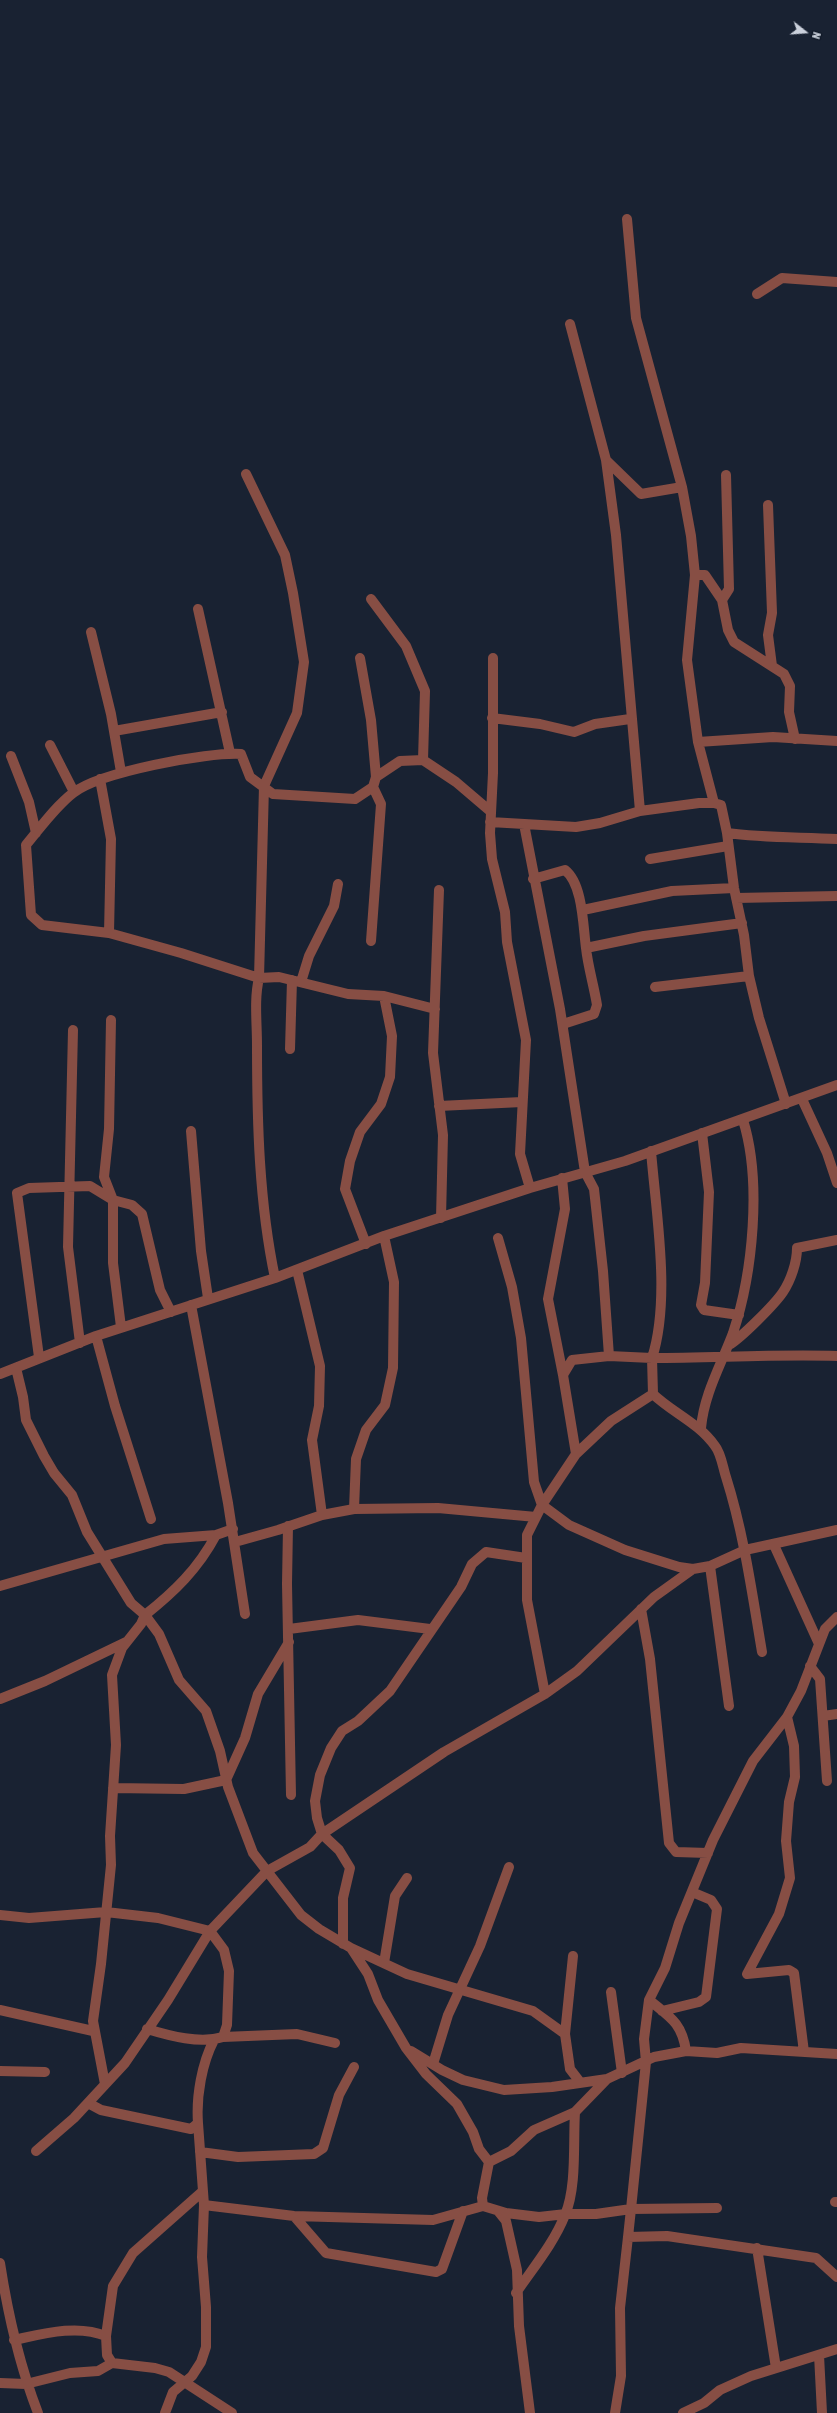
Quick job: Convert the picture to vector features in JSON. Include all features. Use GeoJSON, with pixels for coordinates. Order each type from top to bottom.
{"type":"FeatureCollection","features":[{"type":"Feature","properties":{"kind":"street"},"geometry":{"type":"LineString","coordinates":[[627,219],[636,318],[686,505],[695,575],[688,660],[698,742],[714,802]]}},
{"type":"Feature","properties":{"kind":"street"},"geometry":{"type":"LineString","coordinates":[[757,294],[782,278],[837,282]]}},
{"type":"Feature","properties":{"kind":"street"},"geometry":{"type":"LineString","coordinates":[[570,324],[606,460],[616,535],[630,719],[635,746],[640,811]]}},
{"type":"Feature","properties":{"kind":"street"},"geometry":{"type":"LineString","coordinates":[[606,460],[641,494],[682,487]]}},
{"type":"Feature","properties":{"kind":"street"},"geometry":{"type":"LineString","coordinates":[[246,474],[285,555],[293,593],[304,662],[297,713],[264,786],[259,978],[256,1009],[257,1099],[265,1214],[275,1278]]}},
{"type":"Feature","properties":{"kind":"street"},"geometry":{"type":"LineString","coordinates":[[722,600],[729,589],[726,475]]}},
{"type":"Feature","properties":{"kind":"street"},"geometry":{"type":"LineString","coordinates":[[768,505],[772,613],[768,635],[772,666]]}},
{"type":"Feature","properties":{"kind":"street"},"geometry":{"type":"LineString","coordinates":[[695,575],[705,575],[722,600],[728,630],[734,642],[784,674],[790,686],[789,712],[795,739]]}},
{"type":"Feature","properties":{"kind":"street"},"geometry":{"type":"LineString","coordinates":[[370,599],[406,646],[425,691],[423,760]]}},
{"type":"Feature","properties":{"kind":"street"},"geometry":{"type":"LineString","coordinates":[[198,609],[230,753]]}},
{"type":"Feature","properties":{"kind":"street"},"geometry":{"type":"LineString","coordinates":[[91,632],[114,731],[121,772]]}},
{"type":"Feature","properties":{"kind":"street"},"geometry":{"type":"LineString","coordinates":[[360,658],[371,720],[374,782],[381,804],[371,941]]}},
{"type":"Feature","properties":{"kind":"street"},"geometry":{"type":"LineString","coordinates":[[493,658],[493,773],[490,811],[492,860],[505,912],[508,942],[526,1040],[520,1154],[530,1188]]}},
{"type":"Feature","properties":{"kind":"street"},"geometry":{"type":"LineString","coordinates":[[114,731],[222,712]]}},
{"type":"Feature","properties":{"kind":"street"},"geometry":{"type":"LineString","coordinates":[[492,718],[540,724],[574,732],[595,724],[630,719]]}},
{"type":"Feature","properties":{"kind":"street"},"geometry":{"type":"LineString","coordinates":[[698,742],[773,737],[837,740],[837,745]]}},
{"type":"Feature","properties":{"kind":"street"},"geometry":{"type":"LineString","coordinates":[[50,745],[74,792]]}},
{"type":"Feature","properties":{"kind":"street"},"geometry":{"type":"LineString","coordinates":[[435,1009],[384,996],[348,994],[279,977],[259,978],[181,952],[110,933],[42,925],[31,915],[26,845],[50,815],[74,792],[100,779],[121,772],[230,753],[241,754],[250,777],[273,794],[354,800],[400,761],[423,760],[456,782],[490,811]]}},
{"type":"Feature","properties":{"kind":"street"},"geometry":{"type":"LineString","coordinates":[[11,756],[29,802],[36,833]]}},
{"type":"Feature","properties":{"kind":"street"},"geometry":{"type":"LineString","coordinates":[[100,779],[111,839],[110,933]]}},
{"type":"Feature","properties":{"kind":"street"},"geometry":{"type":"LineString","coordinates":[[490,822],[576,827],[600,823],[640,811],[699,802],[714,802],[721,805],[727,833],[735,893],[742,923],[749,976],[759,1018],[786,1104]]}},
{"type":"Feature","properties":{"kind":"street"},"geometry":{"type":"LineString","coordinates":[[524,824],[533,880],[563,1024],[585,1172],[594,1189],[603,1271],[608,1356]]}},
{"type":"Feature","properties":{"kind":"street"},"geometry":{"type":"LineString","coordinates":[[727,833],[752,836],[787,836],[837,839]]}},
{"type":"Feature","properties":{"kind":"street"},"geometry":{"type":"LineString","coordinates":[[650,859],[728,846]]}},
{"type":"Feature","properties":{"kind":"street"},"geometry":{"type":"LineString","coordinates":[[533,880],[566,870],[571,874],[583,910],[586,948],[597,1005],[594,1014],[563,1024]]}},
{"type":"Feature","properties":{"kind":"street"},"geometry":{"type":"LineString","coordinates":[[290,1049],[297,981],[334,906],[338,884]]}},
{"type":"Feature","properties":{"kind":"street"},"geometry":{"type":"LineString","coordinates":[[439,890],[433,1053],[442,1135],[441,1218]]}},
{"type":"Feature","properties":{"kind":"street"},"geometry":{"type":"LineString","coordinates":[[583,910],[672,892],[837,896]]}},
{"type":"Feature","properties":{"kind":"street"},"geometry":{"type":"LineString","coordinates":[[586,948],[644,936],[742,923]]}},
{"type":"Feature","properties":{"kind":"street"},"geometry":{"type":"LineString","coordinates":[[655,987],[749,976]]}},
{"type":"Feature","properties":{"kind":"street"},"geometry":{"type":"LineString","coordinates":[[366,1244],[345,1189],[350,1161],[360,1132],[381,1104],[390,1077],[392,1036],[384,996]]}},
{"type":"Feature","properties":{"kind":"street"},"geometry":{"type":"LineString","coordinates":[[111,1020],[110,1130],[104,1177],[113,1200],[113,1263],[121,1327]]}},
{"type":"Feature","properties":{"kind":"street"},"geometry":{"type":"LineString","coordinates":[[73,1030],[68,1247],[80,1343]]}},
{"type":"Feature","properties":{"kind":"street"},"geometry":{"type":"LineString","coordinates":[[0,1374],[39,1357],[121,1327],[171,1312],[208,1298],[275,1278],[384,1236],[562,1178],[625,1161],[802,1099],[837,1085]]}},
{"type":"Feature","properties":{"kind":"street"},"geometry":{"type":"LineString","coordinates":[[802,1099],[827,1153],[837,1183]]}},
{"type":"Feature","properties":{"kind":"street"},"geometry":{"type":"LineString","coordinates":[[439,1106],[522,1102]]}},
{"type":"Feature","properties":{"kind":"street"},"geometry":{"type":"LineString","coordinates":[[701,1428],[709,1390],[739,1315],[749,1271],[752,1212],[749,1139],[742,1120]]}},
{"type":"Feature","properties":{"kind":"street"},"geometry":{"type":"LineString","coordinates":[[191,1131],[201,1251],[208,1298]]}},
{"type":"Feature","properties":{"kind":"street"},"geometry":{"type":"LineString","coordinates":[[702,1133],[709,1192],[705,1283],[701,1305],[704,1310],[739,1315]]}},
{"type":"Feature","properties":{"kind":"street"},"geometry":{"type":"LineString","coordinates":[[651,1151],[661,1266],[658,1338],[652,1358],[653,1394],[669,1409],[701,1428],[717,1447],[735,1506],[745,1550],[762,1652]]}},
{"type":"Feature","properties":{"kind":"street"},"geometry":{"type":"LineString","coordinates":[[562,1178],[565,1209],[548,1299],[563,1375],[576,1454]]}},
{"type":"Feature","properties":{"kind":"street"},"geometry":{"type":"LineString","coordinates":[[39,1357],[17,1194],[29,1188],[90,1186],[113,1200],[132,1205],[142,1214],[160,1290],[171,1312]]}},
{"type":"Feature","properties":{"kind":"street"},"geometry":{"type":"LineString","coordinates":[[354,1509],[356,1459],[366,1430],[385,1405],[393,1368],[394,1282],[384,1236]]}},
{"type":"Feature","properties":{"kind":"street"},"geometry":{"type":"LineString","coordinates":[[498,1238],[512,1288],[521,1338],[534,1482],[542,1505],[569,1525],[625,1550],[679,1568],[693,1569],[710,1566],[745,1550],[774,1545],[837,1530]]}},
{"type":"Feature","properties":{"kind":"street"},"geometry":{"type":"LineString","coordinates":[[728,1345],[740,1339],[784,1291],[797,1260],[797,1248],[837,1240]]}},
{"type":"Feature","properties":{"kind":"street"},"geometry":{"type":"LineString","coordinates":[[298,1270],[320,1366],[319,1406],[312,1440],[322,1515]]}},
{"type":"Feature","properties":{"kind":"street"},"geometry":{"type":"LineString","coordinates":[[190,1305],[233,1529],[245,1614]]}},
{"type":"Feature","properties":{"kind":"street"},"geometry":{"type":"LineString","coordinates":[[96,1336],[115,1406],[151,1519]]}},
{"type":"Feature","properties":{"kind":"street"},"geometry":{"type":"LineString","coordinates":[[563,1375],[572,1360],[608,1356],[652,1358],[722,1358],[788,1354],[837,1356]]}},
{"type":"Feature","properties":{"kind":"street"},"geometry":{"type":"LineString","coordinates":[[16,1368],[23,1397],[26,1420],[54,1473],[72,1495],[87,1532],[104,1555],[131,1603],[145,1615],[159,1634],[180,1680],[206,1711],[220,1751],[226,1780],[253,1853],[301,1915],[318,1929],[347,1946],[407,1974],[533,2011],[565,2034]]}},
{"type":"Feature","properties":{"kind":"street"},"geometry":{"type":"LineString","coordinates":[[545,1694],[527,1600],[527,1535],[542,1505],[576,1454],[611,1421],[653,1394]]}},
{"type":"Feature","properties":{"kind":"street"},"geometry":{"type":"LineString","coordinates":[[235,1542],[322,1515],[354,1509],[438,1508],[536,1517]]}},
{"type":"Feature","properties":{"kind":"street"},"geometry":{"type":"LineString","coordinates":[[288,1526],[291,1794]]}},
{"type":"Feature","properties":{"kind":"street"},"geometry":{"type":"LineString","coordinates":[[0,1586],[164,1539],[216,1535],[233,1529]]}},
{"type":"Feature","properties":{"kind":"street"},"geometry":{"type":"LineString","coordinates":[[106,2084],[93,2031],[96,1990],[101,1964],[111,1865],[113,1788],[116,1745],[112,1675],[117,1657],[145,1615],[189,1577],[205,1556],[216,1535]]}},
{"type":"Feature","properties":{"kind":"street"},"geometry":{"type":"LineString","coordinates":[[774,1545],[819,1644]]}},
{"type":"Feature","properties":{"kind":"street"},"geometry":{"type":"LineString","coordinates":[[483,2206],[482,2198],[489,2162],[479,2149],[474,2132],[457,2104],[426,2074],[406,2048],[378,2000],[368,1974],[347,1946],[343,1898],[350,1868],[339,1850],[322,1834],[315,1801],[320,1776],[331,1748],[342,1731],[358,1721],[390,1691],[430,1629],[461,1586],[472,1564],[486,1552],[526,1558]]}},
{"type":"Feature","properties":{"kind":"street"},"geometry":{"type":"LineString","coordinates":[[710,1566],[729,1706]]}},
{"type":"Feature","properties":{"kind":"street"},"geometry":{"type":"LineString","coordinates":[[36,2151],[88,2103],[125,2063],[168,2000],[210,1931],[267,1871],[310,1847],[322,1834],[432,1759],[545,1694],[577,1671],[654,1597],[693,1569]]}},
{"type":"Feature","properties":{"kind":"street"},"geometry":{"type":"LineString","coordinates":[[641,1609],[650,1659],[669,1843],[676,1852],[708,1853]]}},
{"type":"Feature","properties":{"kind":"street"},"geometry":{"type":"LineString","coordinates":[[615,2413],[621,2376],[620,2308],[646,2062],[644,2039],[649,2000],[665,1968],[679,1923],[708,1853],[753,1761],[787,1717],[825,1629],[837,1617]]}},
{"type":"Feature","properties":{"kind":"street"},"geometry":{"type":"LineString","coordinates":[[289,1629],[358,1620],[430,1629]]}},
{"type":"Feature","properties":{"kind":"street"},"geometry":{"type":"LineString","coordinates":[[0,1699],[45,1681],[128,1641]]}},
{"type":"Feature","properties":{"kind":"street"},"geometry":{"type":"LineString","coordinates":[[226,1780],[245,1738],[258,1694],[289,1642]]}},
{"type":"Feature","properties":{"kind":"street"},"geometry":{"type":"LineString","coordinates":[[810,1666],[820,1679],[827,1781]]}},
{"type":"Feature","properties":{"kind":"street"},"geometry":{"type":"LineString","coordinates":[[823,1716],[837,1714]]}},
{"type":"Feature","properties":{"kind":"street"},"geometry":{"type":"LineString","coordinates":[[787,1717],[794,1746],[795,1777],[789,1802],[786,1841],[790,1878],[779,1914],[747,1974],[788,1970],[794,1973],[804,2052]]}},
{"type":"Feature","properties":{"kind":"street"},"geometry":{"type":"LineString","coordinates":[[113,1788],[184,1789],[226,1780]]}},
{"type":"Feature","properties":{"kind":"street"},"geometry":{"type":"LineString","coordinates":[[433,2064],[448,2015],[480,1946],[509,1868]]}},
{"type":"Feature","properties":{"kind":"street"},"geometry":{"type":"LineString","coordinates":[[384,1963],[395,1896],[407,1878]]}},
{"type":"Feature","properties":{"kind":"street"},"geometry":{"type":"LineString","coordinates":[[662,2011],[699,2002],[706,1997],[717,1909],[711,1900],[692,1892]]}},
{"type":"Feature","properties":{"kind":"street"},"geometry":{"type":"LineString","coordinates":[[0,1915],[29,1918],[106,1912],[158,1918],[210,1931],[224,1950],[229,1971],[227,2025],[207,2053],[199,2097],[198,2123],[204,2205],[202,2257],[206,2307],[206,2347],[201,2362],[192,2376],[173,2392],[165,2413]]}},
{"type":"Feature","properties":{"kind":"street"},"geometry":{"type":"LineString","coordinates":[[573,1956],[565,2034],[570,2069],[580,2082]]}},
{"type":"Feature","properties":{"kind":"street"},"geometry":{"type":"LineString","coordinates":[[611,1992],[622,2073]]}},
{"type":"Feature","properties":{"kind":"street"},"geometry":{"type":"LineString","coordinates":[[649,2000],[675,2021],[684,2035],[686,2051]]}},
{"type":"Feature","properties":{"kind":"street"},"geometry":{"type":"LineString","coordinates":[[0,2010],[93,2031]]}},
{"type":"Feature","properties":{"kind":"street"},"geometry":{"type":"LineString","coordinates":[[147,2029],[183,2038],[219,2038],[297,2034],[335,2043]]}},
{"type":"Feature","properties":{"kind":"street"},"geometry":{"type":"LineString","coordinates":[[406,2048],[463,2080],[504,2090],[552,2087],[607,2079],[654,2057],[686,2051],[717,2054],[741,2048],[837,2054]]}},
{"type":"Feature","properties":{"kind":"street"},"geometry":{"type":"LineString","coordinates":[[200,2152],[238,2157],[314,2154],[323,2148],[339,2095],[354,2067]]}},
{"type":"Feature","properties":{"kind":"street"},"geometry":{"type":"LineString","coordinates":[[0,2071],[45,2072]]}},
{"type":"Feature","properties":{"kind":"street"},"geometry":{"type":"LineString","coordinates":[[489,2162],[511,2151],[534,2130],[574,2112],[607,2079]]}},
{"type":"Feature","properties":{"kind":"street"},"geometry":{"type":"LineString","coordinates":[[88,2103],[101,2110],[191,2129],[198,2123]]}},
{"type":"Feature","properties":{"kind":"street"},"geometry":{"type":"LineString","coordinates":[[516,2293],[555,2234],[566,2214],[572,2186],[574,2112]]}},
{"type":"Feature","properties":{"kind":"street"},"geometry":{"type":"LineString","coordinates":[[112,2363],[107,2355],[106,2336],[113,2286],[133,2253],[203,2190]]}},
{"type":"Feature","properties":{"kind":"street"},"geometry":{"type":"LineString","coordinates":[[204,2205],[294,2216],[434,2220],[483,2206],[498,2211],[539,2217],[566,2214],[596,2214],[631,2209],[716,2208]]}},
{"type":"Feature","properties":{"kind":"street"},"geometry":{"type":"LineString","coordinates":[[498,2211],[506,2221],[517,2270],[516,2293],[530,2413]]}},
{"type":"Feature","properties":{"kind":"street"},"geometry":{"type":"LineString","coordinates":[[294,2216],[326,2253],[436,2272],[442,2269],[463,2212]]}},
{"type":"Feature","properties":{"kind":"street"},"geometry":{"type":"LineString","coordinates":[[628,2237],[667,2236],[757,2248],[816,2258],[837,2277]]}},
{"type":"Feature","properties":{"kind":"street"},"geometry":{"type":"LineString","coordinates":[[757,2248],[776,2368]]}},
{"type":"Feature","properties":{"kind":"street"},"geometry":{"type":"LineString","coordinates":[[0,2263],[2,2283],[14,2340],[26,2384],[38,2413]]}},
{"type":"Feature","properties":{"kind":"street"},"geometry":{"type":"LineString","coordinates":[[14,2340],[66,2331],[99,2333],[106,2336]]}},
{"type":"Feature","properties":{"kind":"street"},"geometry":{"type":"LineString","coordinates":[[683,2413],[704,2403],[720,2390],[776,2368],[837,2349]]}},
{"type":"Feature","properties":{"kind":"street"},"geometry":{"type":"LineString","coordinates":[[819,2355],[822,2413]]}},
{"type":"Feature","properties":{"kind":"street"},"geometry":{"type":"LineString","coordinates":[[0,2383],[26,2384],[70,2373],[98,2370],[112,2363],[155,2368],[169,2372],[206,2398],[232,2413]]}},
{"type":"Feature","properties":{"kind":"street"},"geometry":{"type":"LineString","coordinates":[[700,2413],[704,2403]]}}]}
